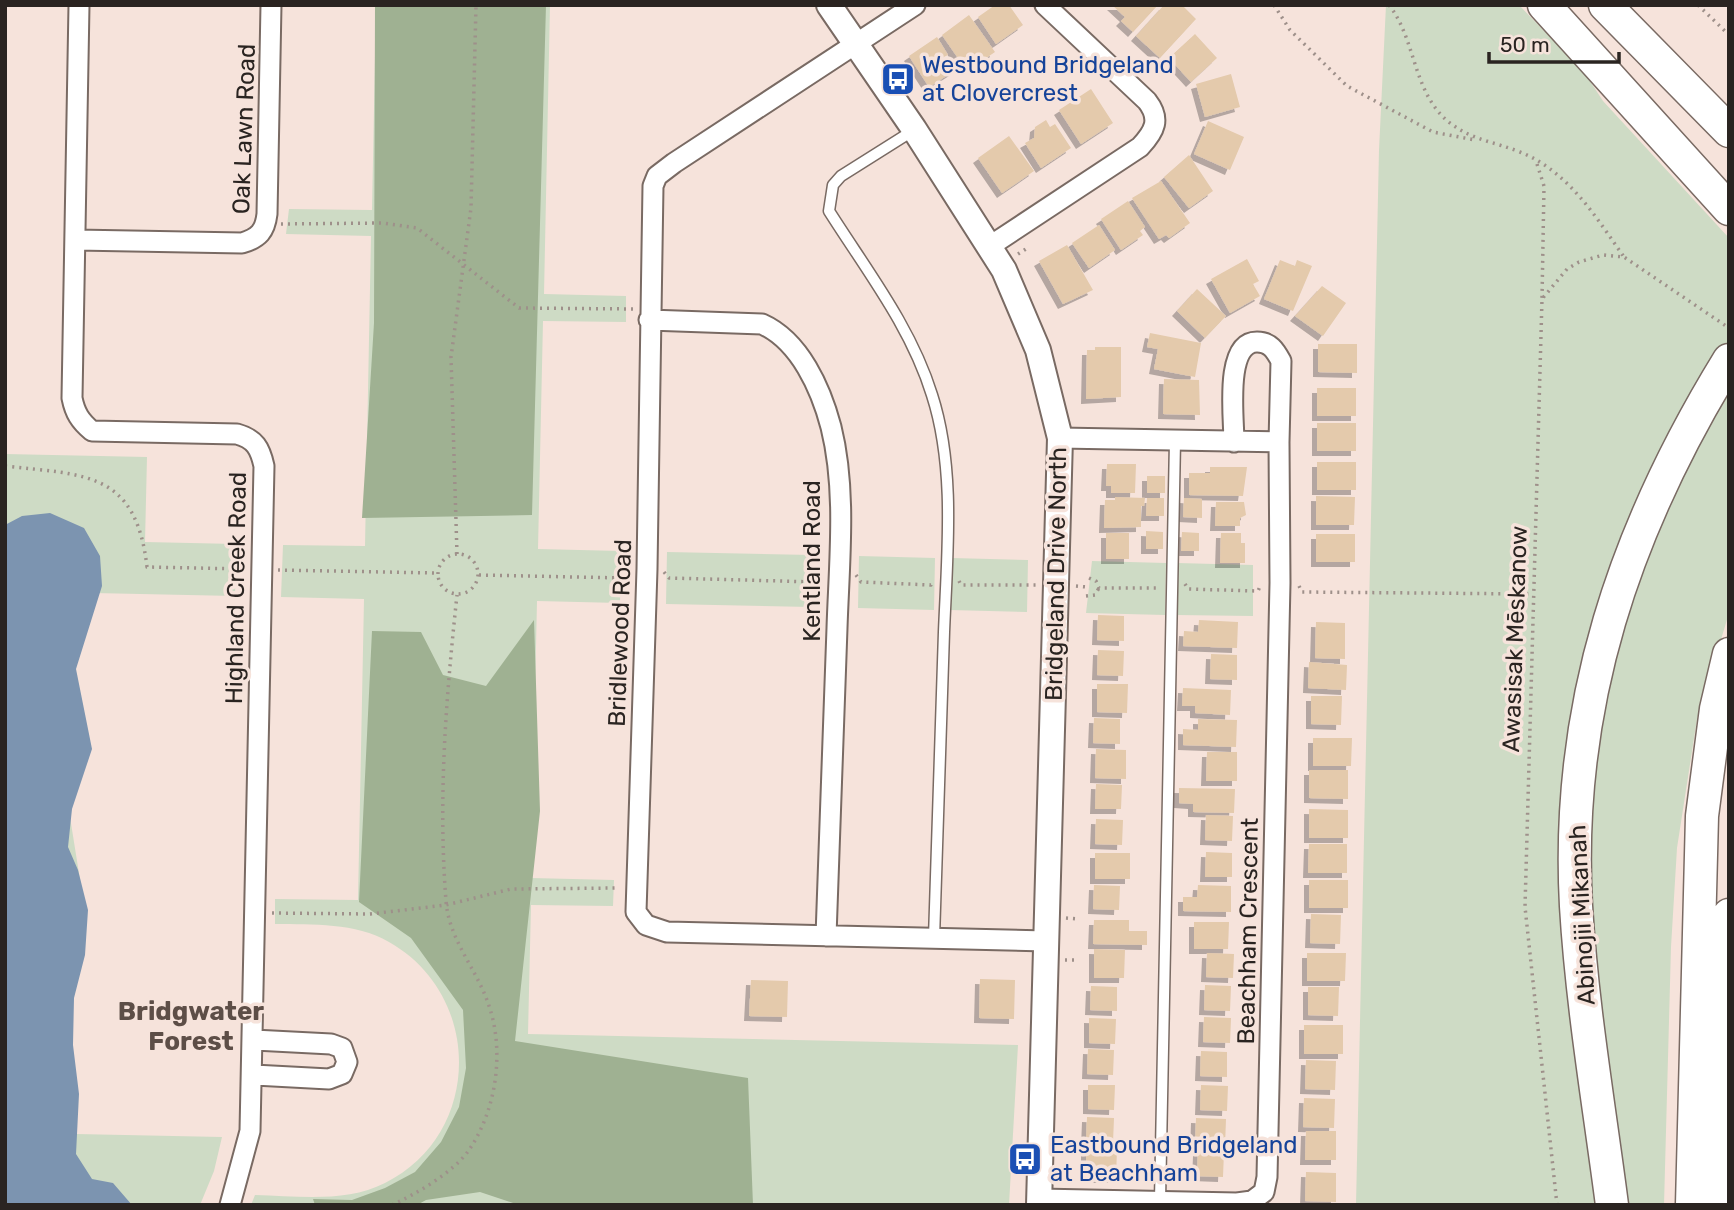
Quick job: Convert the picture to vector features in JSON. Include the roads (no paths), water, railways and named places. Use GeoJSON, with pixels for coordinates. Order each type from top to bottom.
{"type":"FeatureCollection","features":[{"type":"Feature","properties":{"kind":"main road"},"geometry":{"type":"LineString","coordinates":[[1544,5],[1729,209]]}},
{"type":"Feature","properties":{"kind":"main road"},"geometry":{"type":"LineString","coordinates":[[1605,5],[1729,131]]}},
{"type":"Feature","properties":{"kind":"main road","name":"Abinojii Mikanah"},"geometry":{"type":"LineString","coordinates":[[1612,1205],[1584,992],[1576,905],[1576,811],[1580,763],[1595,674],[1620,580],[1654,495],[1726,365]]}},
{"type":"Feature","properties":{"kind":"main road"},"geometry":{"type":"LineString","coordinates":[[1692,1205],[1702,816],[1716,709],[1729,654]]}},
{"type":"Feature","properties":{"kind":"main road"},"geometry":{"type":"LineString","coordinates":[[1724,1205],[1729,915]]}},
{"type":"Feature","properties":{"kind":"street","name":"Highland Creek Road"},"geometry":{"type":"LineString","coordinates":[[79,5],[75,411],[81,422],[92,430],[237,434],[249,438],[260,449],[264,466],[250,1131],[230,1205]]}},
{"type":"Feature","properties":{"kind":"street","name":"Oak Lawn Road"},"geometry":{"type":"LineString","coordinates":[[76,240],[243,243],[256,239],[265,228],[267,214],[271,5]]}},
{"type":"Feature","properties":{"kind":"street","name":"Bridgeland Drive North"},"geometry":{"type":"LineString","coordinates":[[829,5],[990,246],[1024,313],[1049,388],[1060,438],[1039,1202]]}},
{"type":"Feature","properties":{"kind":"street"},"geometry":{"type":"LineString","coordinates":[[855,44],[915,5]]}},
{"type":"Feature","properties":{"kind":"street"},"geometry":{"type":"LineString","coordinates":[[990,246],[1140,147],[1156,125],[1156,112],[1147,101],[1045,5]]}},
{"type":"Feature","properties":{"kind":"street","name":"Bridlewood Road"},"geometry":{"type":"LineString","coordinates":[[855,44],[657,176],[651,198],[647,569],[636,912],[646,925],[667,932],[1046,941]]}},
{"type":"Feature","properties":{"kind":"street","name":"Kentland Road"},"geometry":{"type":"LineString","coordinates":[[649,314],[762,324],[773,329],[800,358],[823,402],[831,428],[839,489],[839,573],[827,936]]}},
{"type":"Feature","properties":{"kind":"street","name":"Beachham Crescent"},"geometry":{"type":"LineString","coordinates":[[1039,1202],[1252,1201],[1264,1192],[1267,1177],[1280,583],[1281,361],[1275,350],[1266,342],[1251,342],[1241,347],[1235,362],[1234,442]]}},
{"type":"Feature","properties":{"kind":"street"},"geometry":{"type":"LineString","coordinates":[[1060,438],[1279,442]]}},
{"type":"Feature","properties":{"kind":"street"},"geometry":{"type":"LineString","coordinates":[[252,1075],[329,1079],[342,1074],[347,1062],[342,1048],[331,1044],[254,1040]]}},
{"type":"Feature","properties":{"kind":"lane"},"geometry":{"type":"LineString","coordinates":[[914,130],[841,176],[833,186],[830,211],[900,320],[916,351],[933,398],[942,438],[946,478],[946,576],[934,939]]}},
{"type":"Feature","properties":{"kind":"lane"},"geometry":{"type":"LineString","coordinates":[[1160,1200],[1175,441]]}},
{"type":"Feature","properties":{"kind":"water"},"geometry":{"type":"Polygon","coordinates":[[[50,513],[84,528],[100,556],[102,586],[76,669],[92,749],[72,809],[68,847],[78,870],[88,910],[85,955],[74,998],[73,1045],[79,1094],[76,1154],[92,1179],[113,1183],[132,1205],[5,1205],[5,525],[22,516],[50,513]]]}},
{"type":"Feature","properties":{"kind":"place","name":"Westbound Bridgeland at Clovercrest"},"geometry":{"type":"Point","coordinates":[898,79]}},
{"type":"Feature","properties":{"kind":"place","name":"Eastbound Bridgeland at Beachham"},"geometry":{"type":"Point","coordinates":[1025,1159]}},
{"type":"Feature","properties":{"kind":"district","name":"Bridgwater Forest"},"geometry":{"type":"Point","coordinates":[191,1026]}}]}
